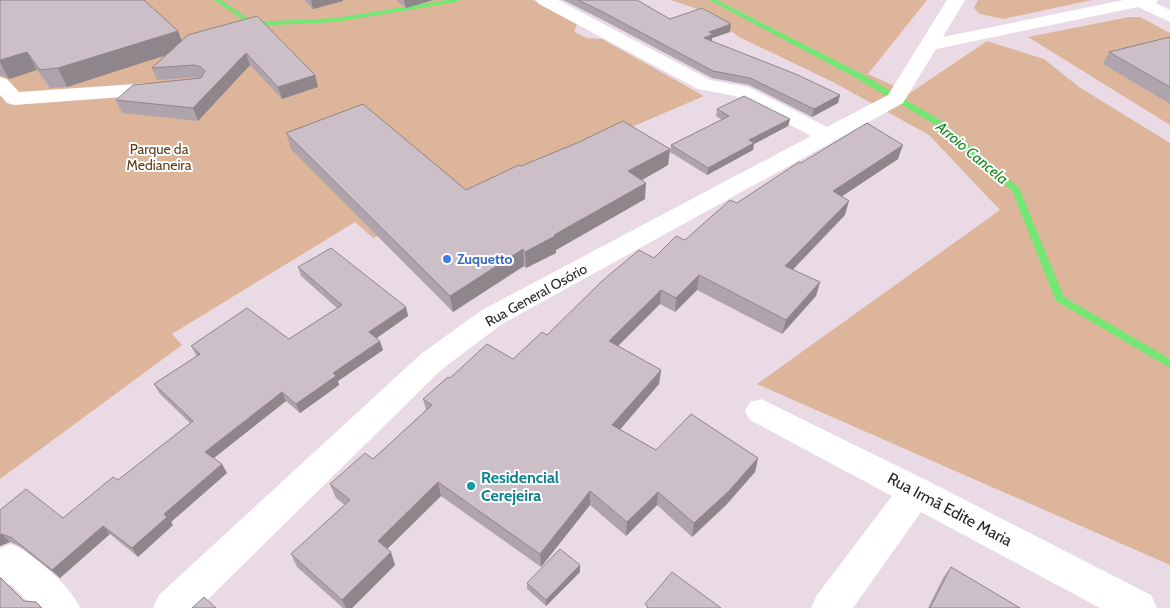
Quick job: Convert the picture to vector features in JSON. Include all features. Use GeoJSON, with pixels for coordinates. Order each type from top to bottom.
{"type":"FeatureCollection","features":[{"type":"Feature","properties":{"kind":"street"},"geometry":{"type":"LineString","coordinates":[[545,0],[705,85],[741,91],[828,136]]}},
{"type":"Feature","properties":{"kind":"street","name":"Rua General Osório"},"geometry":{"type":"LineString","coordinates":[[172,608],[431,362],[492,317],[896,98],[956,0]]}},
{"type":"Feature","properties":{"kind":"street"},"geometry":{"type":"LineString","coordinates":[[929,45],[1142,1],[1170,17]]}},
{"type":"Feature","properties":{"kind":"street"},"geometry":{"type":"LineString","coordinates":[[0,83],[14,99],[188,86]]}},
{"type":"Feature","properties":{"kind":"street","name":"Rua Irmã Edite Maria"},"geometry":{"type":"LineString","coordinates":[[762,411],[1138,608]]}},
{"type":"Feature","properties":{"kind":"street"},"geometry":{"type":"LineString","coordinates":[[830,608],[916,492]]}},
{"type":"Feature","properties":{"kind":"street"},"geometry":{"type":"LineString","coordinates":[[0,571],[11,561],[61,608]]}},
{"type":"Feature","properties":{"kind":"green space","name":"Parque da Medianeira"},"geometry":{"type":"Polygon","coordinates":[[[9,0],[533,0],[577,24],[574,32],[587,38],[602,39],[704,96],[373,238],[355,222],[172,334],[182,345],[0,479],[0,2],[9,0]]]}},
{"type":"Feature","properties":{"kind":"green space"},"geometry":{"type":"Polygon","coordinates":[[[671,0],[927,0],[868,74],[910,93],[987,41],[1044,59],[1079,87],[1170,143],[1170,565],[757,384],[1000,210],[929,135],[833,82],[739,37],[703,11],[671,0]]]}},
{"type":"Feature","properties":{"kind":"green space"},"geometry":{"type":"Polygon","coordinates":[[[978,0],[1092,0],[1003,19],[980,14],[974,8],[978,0]]]}},
{"type":"Feature","properties":{"kind":"green space"},"geometry":{"type":"Polygon","coordinates":[[[1129,17],[1140,17],[1170,33],[1170,125],[1028,37],[1129,17]]]}},
{"type":"Feature","properties":{"kind":"building"},"geometry":{"type":"Polygon","coordinates":[[[0,0],[144,0],[178,31],[58,68],[40,70],[27,52],[0,60],[0,0]]]}},
{"type":"Feature","properties":{"kind":"building"},"geometry":{"type":"Polygon","coordinates":[[[578,0],[637,0],[670,19],[702,8],[731,24],[709,32],[713,34],[704,38],[798,75],[840,95],[814,109],[750,78],[713,71],[578,0]]]}},
{"type":"Feature","properties":{"kind":"building"},"geometry":{"type":"Polygon","coordinates":[[[257,16],[315,75],[278,87],[246,53],[193,108],[116,100],[133,85],[201,78],[205,71],[201,67],[194,65],[152,68],[188,35],[257,16]]]}},
{"type":"Feature","properties":{"kind":"building"},"geometry":{"type":"Polygon","coordinates":[[[1170,37],[1170,87],[1109,52],[1170,37]]]}},
{"type":"Feature","properties":{"kind":"building"},"geometry":{"type":"Polygon","coordinates":[[[744,96],[790,119],[749,140],[754,143],[708,168],[671,145],[729,116],[717,109],[744,96]]]}},
{"type":"Feature","properties":{"kind":"building"},"geometry":{"type":"Polygon","coordinates":[[[363,104],[466,190],[519,165],[521,166],[577,143],[623,121],[670,149],[628,171],[646,183],[555,236],[525,252],[523,249],[450,296],[286,133],[363,104]]]}},
{"type":"Feature","properties":{"kind":"building"},"geometry":{"type":"Polygon","coordinates":[[[867,123],[903,145],[833,191],[849,201],[785,266],[820,282],[786,320],[699,275],[676,298],[661,290],[609,341],[661,370],[612,425],[656,450],[691,414],[758,458],[729,491],[694,523],[658,492],[627,522],[590,491],[540,554],[438,482],[378,541],[391,552],[342,600],[291,554],[350,500],[330,484],[365,453],[373,459],[432,405],[423,399],[448,377],[450,378],[487,344],[513,359],[542,332],[547,335],[602,281],[639,250],[654,258],[676,236],[685,240],[730,200],[737,203],[799,162],[801,163],[867,123]]]}},
{"type":"Feature","properties":{"kind":"building"},"geometry":{"type":"Polygon","coordinates":[[[331,248],[406,307],[369,332],[380,341],[333,373],[336,376],[296,404],[282,392],[205,452],[222,464],[164,514],[167,517],[132,548],[103,526],[52,570],[12,538],[0,535],[0,510],[26,489],[63,518],[113,477],[118,480],[193,421],[154,384],[200,354],[191,346],[247,308],[289,339],[342,305],[298,267],[331,248]]]}},
{"type":"Feature","properties":{"kind":"building"},"geometry":{"type":"Polygon","coordinates":[[[560,549],[580,565],[546,600],[527,583],[560,549]]]}},
{"type":"Feature","properties":{"kind":"building"},"geometry":{"type":"Polygon","coordinates":[[[951,567],[1020,608],[930,608],[951,567]]]}},
{"type":"Feature","properties":{"kind":"building"},"geometry":{"type":"Polygon","coordinates":[[[672,572],[721,608],[647,608],[645,604],[672,572]]]}},
{"type":"Feature","properties":{"kind":"building"},"geometry":{"type":"Polygon","coordinates":[[[0,578],[24,601],[36,602],[42,608],[0,608],[0,578]]]}},
{"type":"Feature","properties":{"kind":"building"},"geometry":{"type":"Polygon","coordinates":[[[204,597],[216,608],[192,608],[204,597]]]}},
{"type":"Feature","properties":{"kind":"waterway"},"geometry":{"type":"LineString","coordinates":[[217,0],[252,24],[336,20],[457,0]]}},
{"type":"Feature","properties":{"kind":"waterway","name":"Arroio Cancela"},"geometry":{"type":"LineString","coordinates":[[712,0],[859,76],[937,122],[1016,190],[1060,299],[1170,364]]}},
{"type":"Feature","properties":{"kind":"place","name":"Zuquetto"},"geometry":{"type":"Point","coordinates":[447,259]}},
{"type":"Feature","properties":{"kind":"place","name":"Residencial Cerejeira"},"geometry":{"type":"Point","coordinates":[471,486]}}]}
